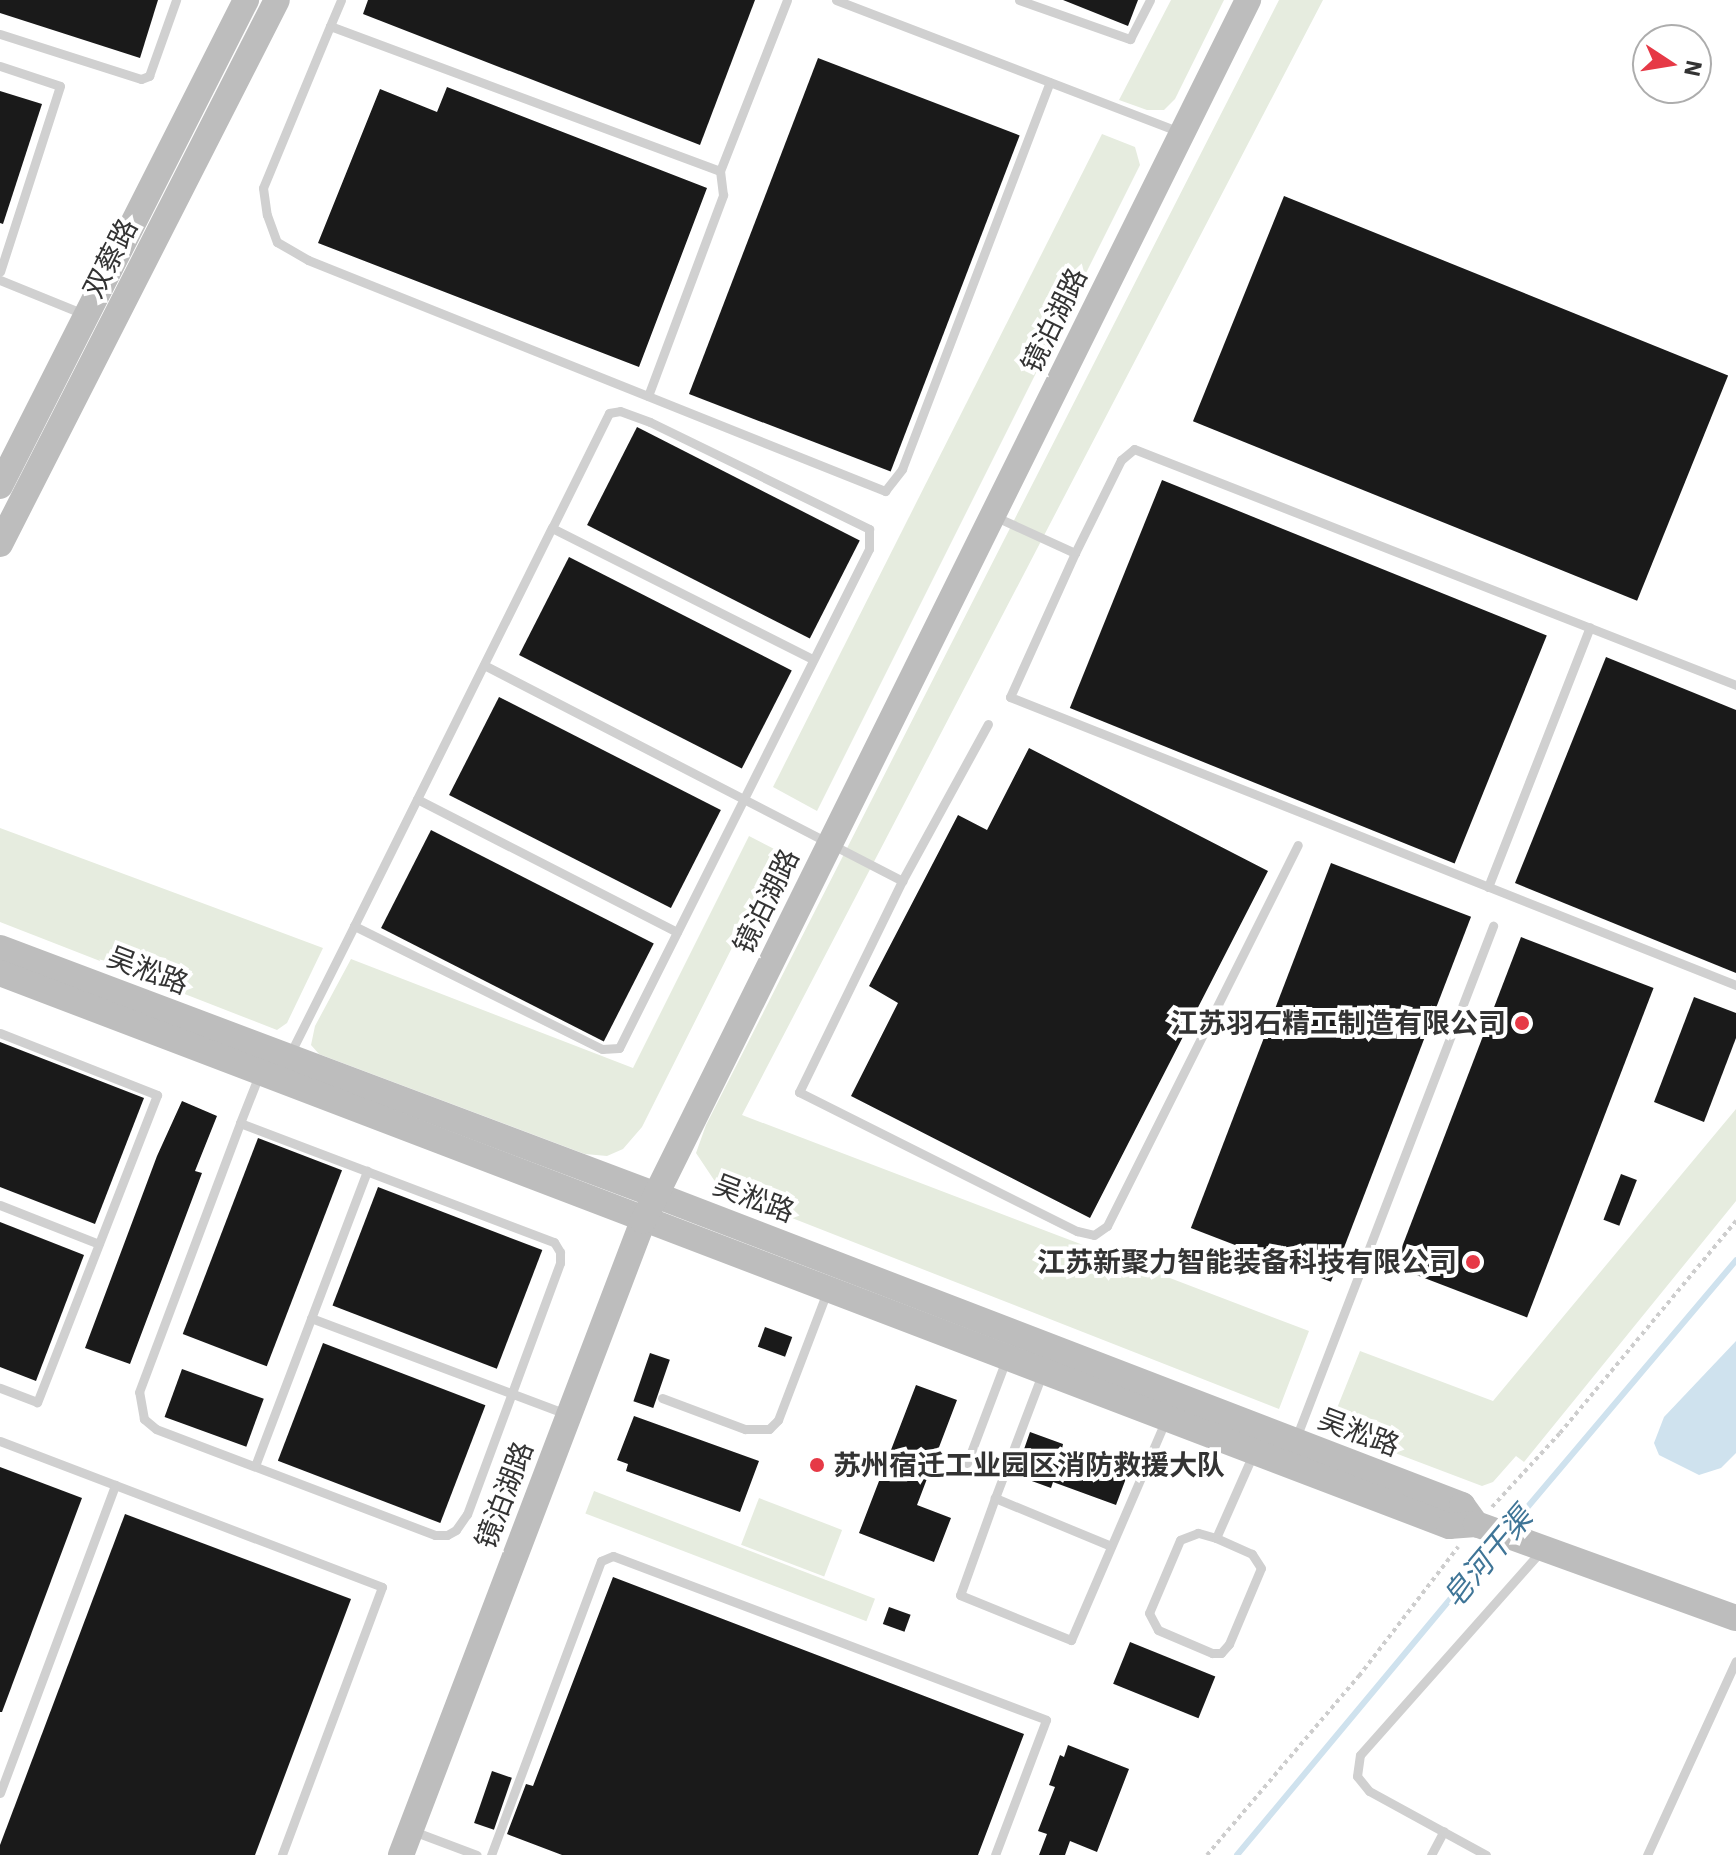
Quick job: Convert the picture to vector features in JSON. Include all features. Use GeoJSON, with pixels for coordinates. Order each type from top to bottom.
{"type":"FeatureCollection","features":[{"type":"Feature","properties":{"kind":"main road","name":"双蔡路"},"geometry":{"type":"LineString","coordinates":[[0,486],[246,0]]}},
{"type":"Feature","properties":{"kind":"main road","name":"双蔡路"},"geometry":{"type":"LineString","coordinates":[[0,544],[277,0]]}},
{"type":"Feature","properties":{"kind":"main road","name":"镜泊湖路"},"geometry":{"type":"LineString","coordinates":[[401,1855],[643,1221],[1248,0]]}},
{"type":"Feature","properties":{"kind":"main road","name":"吴淞路"},"geometry":{"type":"LineString","coordinates":[[0,948],[276,1069],[643,1221],[827,1292],[1012,1346],[1044,1371],[1254,1451],[1291,1452]]}},
{"type":"Feature","properties":{"kind":"main road","name":"吴淞路"},"geometry":{"type":"LineString","coordinates":[[0,973],[276,1069],[656,1195],[1012,1346],[1291,1452],[1449,1526],[1476,1524],[1736,1618]]}},
{"type":"Feature","properties":{"kind":"lane"},"geometry":{"type":"LineString","coordinates":[[0,34],[141,79],[149,76],[176,0]]}},
{"type":"Feature","properties":{"kind":"lane"},"geometry":{"type":"LineString","coordinates":[[341,0],[263,188],[267,215],[277,242],[308,260],[885,491],[902,469],[1050,82]]}},
{"type":"Feature","properties":{"kind":"lane"},"geometry":{"type":"LineString","coordinates":[[648,396],[723,195],[720,171],[787,0]]}},
{"type":"Feature","properties":{"kind":"lane"},"geometry":{"type":"LineString","coordinates":[[836,0],[1182,133]]}},
{"type":"Feature","properties":{"kind":"lane"},"geometry":{"type":"LineString","coordinates":[[1019,0],[1130,39],[1150,0]]}},
{"type":"Feature","properties":{"kind":"lane"},"geometry":{"type":"LineString","coordinates":[[330,26],[720,171]]}},
{"type":"Feature","properties":{"kind":"lane"},"geometry":{"type":"LineString","coordinates":[[0,66],[60,86],[0,272]]}},
{"type":"Feature","properties":{"kind":"lane"},"geometry":{"type":"LineString","coordinates":[[0,280],[86,315]]}},
{"type":"Feature","properties":{"kind":"lane"},"geometry":{"type":"LineString","coordinates":[[240,1123],[554,1242],[560,1252],[560,1263],[467,1514],[456,1530],[447,1535],[435,1535],[156,1429],[144,1419],[139,1392],[240,1123],[276,1069],[354,926],[609,413],[620,411],[650,422],[869,529],[869,549],[619,1048],[612,1051],[602,1049],[354,926]]}},
{"type":"Feature","properties":{"kind":"lane"},"geometry":{"type":"LineString","coordinates":[[1736,685],[1134,449],[1121,460],[1010,697],[1736,985]]}},
{"type":"Feature","properties":{"kind":"lane"},"geometry":{"type":"LineString","coordinates":[[993,515],[1075,553]]}},
{"type":"Feature","properties":{"kind":"lane"},"geometry":{"type":"LineString","coordinates":[[552,528],[813,659]]}},
{"type":"Feature","properties":{"kind":"lane"},"geometry":{"type":"LineString","coordinates":[[1488,887],[1590,627]]}},
{"type":"Feature","properties":{"kind":"lane"},"geometry":{"type":"LineString","coordinates":[[484,665],[902,881]]}},
{"type":"Feature","properties":{"kind":"lane"},"geometry":{"type":"LineString","coordinates":[[988,724],[902,881],[799,1092],[1077,1231],[1094,1235],[1107,1226],[1298,845]]}},
{"type":"Feature","properties":{"kind":"lane"},"geometry":{"type":"LineString","coordinates":[[417,799],[677,932]]}},
{"type":"Feature","properties":{"kind":"lane"},"geometry":{"type":"LineString","coordinates":[[1291,1452],[1493,926]]}},
{"type":"Feature","properties":{"kind":"lane"},"geometry":{"type":"LineString","coordinates":[[0,1033],[157,1095],[37,1402],[0,1388]]}},
{"type":"Feature","properties":{"kind":"lane"},"geometry":{"type":"LineString","coordinates":[[255,1466],[367,1171]]}},
{"type":"Feature","properties":{"kind":"lane"},"geometry":{"type":"LineString","coordinates":[[0,1205],[99,1244]]}},
{"type":"Feature","properties":{"kind":"lane"},"geometry":{"type":"LineString","coordinates":[[662,1398],[745,1429],[769,1429],[778,1420],[827,1292]]}},
{"type":"Feature","properties":{"kind":"lane"},"geometry":{"type":"LineString","coordinates":[[311,1318],[569,1415]]}},
{"type":"Feature","properties":{"kind":"lane"},"geometry":{"type":"LineString","coordinates":[[967,1463],[1012,1346]]}},
{"type":"Feature","properties":{"kind":"lane"},"geometry":{"type":"LineString","coordinates":[[1044,1371],[960,1595],[1071,1640],[1168,1416]]}},
{"type":"Feature","properties":{"kind":"lane"},"geometry":{"type":"LineString","coordinates":[[0,1441],[382,1587],[282,1855]]}},
{"type":"Feature","properties":{"kind":"lane"},"geometry":{"type":"LineString","coordinates":[[1216,1538],[1254,1451]]}},
{"type":"Feature","properties":{"kind":"lane"},"geometry":{"type":"LineString","coordinates":[[0,1793],[115,1485]]}},
{"type":"Feature","properties":{"kind":"lane"},"geometry":{"type":"LineString","coordinates":[[995,1498],[1111,1546]]}},
{"type":"Feature","properties":{"kind":"lane"},"geometry":{"type":"LineString","coordinates":[[1198,1533],[1216,1538],[1252,1554],[1261,1568],[1229,1644],[1221,1653],[1212,1653],[1158,1630],[1149,1613],[1180,1540],[1198,1533]]}},
{"type":"Feature","properties":{"kind":"lane"},"geometry":{"type":"LineString","coordinates":[[1486,1855],[1369,1791],[1357,1776],[1360,1755],[1542,1550]]}},
{"type":"Feature","properties":{"kind":"lane"},"geometry":{"type":"LineString","coordinates":[[491,1855],[601,1561],[613,1556],[1046,1720],[995,1855]]}},
{"type":"Feature","properties":{"kind":"lane"},"geometry":{"type":"LineString","coordinates":[[1647,1855],[1736,1661]]}},
{"type":"Feature","properties":{"kind":"lane"},"geometry":{"type":"LineString","coordinates":[[410,1830],[477,1855]]}},
{"type":"Feature","properties":{"kind":"lane"},"geometry":{"type":"LineString","coordinates":[[1431,1855],[1444,1831]]}},
{"type":"Feature","properties":{"kind":"path"},"geometry":{"type":"LineString","coordinates":[[1207,1855],[1359,1676],[1476,1524],[1560,1433],[1736,1221]]}},
{"type":"Feature","properties":{"kind":"shaded area"},"geometry":{"type":"Polygon","coordinates":[[[1171,0],[1224,0],[1175,99],[1164,110],[1147,110],[1119,100],[1171,0]]]}},
{"type":"Feature","properties":{"kind":"shaded area"},"geometry":{"type":"Polygon","coordinates":[[[1279,0],[1323,0],[742,1115],[1309,1331],[1279,1409],[736,1196],[714,1180],[696,1153],[706,1125],[1279,0]]]}},
{"type":"Feature","properties":{"kind":"shaded area"},"geometry":{"type":"Polygon","coordinates":[[[1102,134],[1135,147],[1140,165],[817,811],[773,787],[1102,134]]]}},
{"type":"Feature","properties":{"kind":"shaded area"},"geometry":{"type":"Polygon","coordinates":[[[0,828],[323,948],[287,1023],[277,1030],[0,922],[0,828]]]}},
{"type":"Feature","properties":{"kind":"shaded area"},"geometry":{"type":"Polygon","coordinates":[[[749,836],[780,852],[642,1127],[623,1149],[607,1156],[585,1154],[319,1054],[311,1045],[315,1026],[351,959],[633,1068],[749,836]]]}},
{"type":"Feature","properties":{"kind":"shaded area"},"geometry":{"type":"Polygon","coordinates":[[[1736,1109],[1736,1201],[1524,1462],[1516,1456],[1493,1482],[1482,1486],[1329,1428],[1360,1351],[1493,1401],[1736,1109]]]}},
{"type":"Feature","properties":{"kind":"shaded area"},"geometry":{"type":"Polygon","coordinates":[[[594,1491],[875,1599],[866,1621],[585,1513],[594,1491]]]}},
{"type":"Feature","properties":{"kind":"shaded area"},"geometry":{"type":"Polygon","coordinates":[[[759,1498],[842,1530],[824,1577],[741,1545],[759,1498]]]}},
{"type":"Feature","properties":{"kind":"water"},"geometry":{"type":"Polygon","coordinates":[[[1736,1341],[1736,1453],[1721,1468],[1699,1475],[1659,1455],[1654,1443],[1664,1417],[1736,1341]]]}},
{"type":"Feature","properties":{"kind":"building"},"geometry":{"type":"Polygon","coordinates":[[[0,0],[158,0],[140,58],[0,13],[0,0]]]}},
{"type":"Feature","properties":{"kind":"building"},"geometry":{"type":"Polygon","coordinates":[[[368,0],[755,0],[700,145],[363,14],[368,0]]]}},
{"type":"Feature","properties":{"kind":"building"},"geometry":{"type":"Polygon","coordinates":[[[1063,0],[1138,0],[1128,26],[1063,0]]]}},
{"type":"Feature","properties":{"kind":"building"},"geometry":{"type":"Polygon","coordinates":[[[818,58],[1020,135],[891,471],[689,394],[818,58]]]}},
{"type":"Feature","properties":{"kind":"building"},"geometry":{"type":"Polygon","coordinates":[[[447,87],[707,188],[639,367],[318,243],[380,89],[437,112],[447,87]]]}},
{"type":"Feature","properties":{"kind":"building"},"geometry":{"type":"Polygon","coordinates":[[[0,91],[42,104],[3,224],[0,223],[0,91]]]}},
{"type":"Feature","properties":{"kind":"building"},"geometry":{"type":"Polygon","coordinates":[[[1284,196],[1728,375],[1637,601],[1193,421],[1284,196]]]}},
{"type":"Feature","properties":{"kind":"building"},"geometry":{"type":"Polygon","coordinates":[[[637,427],[860,540],[810,639],[587,525],[637,427]]]}},
{"type":"Feature","properties":{"kind":"building"},"geometry":{"type":"Polygon","coordinates":[[[1162,480],[1547,635],[1455,864],[1070,708],[1162,480]]]}},
{"type":"Feature","properties":{"kind":"building"},"geometry":{"type":"Polygon","coordinates":[[[569,557],[792,670],[742,769],[519,655],[569,557]]]}},
{"type":"Feature","properties":{"kind":"building"},"geometry":{"type":"Polygon","coordinates":[[[1606,657],[1736,710],[1736,973],[1515,883],[1606,657]]]}},
{"type":"Feature","properties":{"kind":"building"},"geometry":{"type":"Polygon","coordinates":[[[499,697],[721,810],[671,908],[449,795],[499,697]]]}},
{"type":"Feature","properties":{"kind":"building"},"geometry":{"type":"Polygon","coordinates":[[[1029,748],[1268,871],[1090,1218],[851,1096],[898,1003],[869,986],[958,815],[987,830],[1029,748]]]}},
{"type":"Feature","properties":{"kind":"building"},"geometry":{"type":"Polygon","coordinates":[[[431,830],[654,943],[604,1042],[381,928],[431,830]]]}},
{"type":"Feature","properties":{"kind":"building"},"geometry":{"type":"Polygon","coordinates":[[[1331,863],[1471,917],[1331,1282],[1191,1228],[1331,863]]]}},
{"type":"Feature","properties":{"kind":"building"},"geometry":{"type":"Polygon","coordinates":[[[1521,937],[1654,988],[1527,1317],[1394,1267],[1521,937]]]}},
{"type":"Feature","properties":{"kind":"building"},"geometry":{"type":"Polygon","coordinates":[[[1694,997],[1736,1013],[1736,1038],[1704,1122],[1654,1102],[1694,997]]]}},
{"type":"Feature","properties":{"kind":"building"},"geometry":{"type":"Polygon","coordinates":[[[0,1042],[144,1098],[95,1224],[0,1187],[0,1042]]]}},
{"type":"Feature","properties":{"kind":"building"},"geometry":{"type":"Polygon","coordinates":[[[182,1101],[217,1116],[195,1171],[202,1173],[130,1364],[85,1348],[157,1156],[182,1101]]]}},
{"type":"Feature","properties":{"kind":"building"},"geometry":{"type":"Polygon","coordinates":[[[258,1138],[342,1170],[267,1366],[183,1334],[258,1138]]]}},
{"type":"Feature","properties":{"kind":"building"},"geometry":{"type":"Polygon","coordinates":[[[1621,1174],[1637,1180],[1619,1226],[1603,1220],[1621,1174]]]}},
{"type":"Feature","properties":{"kind":"building"},"geometry":{"type":"Polygon","coordinates":[[[378,1187],[542,1250],[497,1369],[332,1306],[378,1187]]]}},
{"type":"Feature","properties":{"kind":"building"},"geometry":{"type":"Polygon","coordinates":[[[0,1222],[84,1255],[36,1381],[0,1367],[0,1222]]]}},
{"type":"Feature","properties":{"kind":"building"},"geometry":{"type":"Polygon","coordinates":[[[765,1327],[792,1337],[785,1357],[758,1347],[765,1327]]]}},
{"type":"Feature","properties":{"kind":"building"},"geometry":{"type":"Polygon","coordinates":[[[323,1343],[485,1405],[440,1523],[278,1461],[323,1343]]]}},
{"type":"Feature","properties":{"kind":"building"},"geometry":{"type":"Polygon","coordinates":[[[650,1353],[670,1360],[653,1408],[633,1401],[650,1353]]]}},
{"type":"Feature","properties":{"kind":"building"},"geometry":{"type":"Polygon","coordinates":[[[182,1369],[264,1399],[246,1447],[165,1417],[182,1369]]]}},
{"type":"Feature","properties":{"kind":"building"},"geometry":{"type":"Polygon","coordinates":[[[916,1385],[957,1400],[917,1505],[951,1518],[934,1562],[859,1533],[916,1385]]]}},
{"type":"Feature","properties":{"kind":"building"},"geometry":{"type":"Polygon","coordinates":[[[634,1416],[759,1461],[740,1512],[626,1471],[628,1464],[617,1460],[634,1416]]]}},
{"type":"Feature","properties":{"kind":"building"},"geometry":{"type":"Polygon","coordinates":[[[1030,1432],[1063,1444],[1062,1449],[1128,1473],[1116,1505],[1053,1482],[1051,1488],[1015,1475],[1030,1432]]]}},
{"type":"Feature","properties":{"kind":"building"},"geometry":{"type":"Polygon","coordinates":[[[0,1467],[82,1498],[2,1712],[0,1712],[0,1467]]]}},
{"type":"Feature","properties":{"kind":"building"},"geometry":{"type":"Polygon","coordinates":[[[125,1514],[351,1599],[255,1855],[0,1855],[0,1845],[125,1514]]]}},
{"type":"Feature","properties":{"kind":"building"},"geometry":{"type":"Polygon","coordinates":[[[613,1577],[1024,1734],[978,1855],[562,1855],[507,1834],[526,1784],[533,1786],[613,1577]]]}},
{"type":"Feature","properties":{"kind":"building"},"geometry":{"type":"Polygon","coordinates":[[[889,1607],[911,1615],[904,1632],[883,1624],[889,1607]]]}},
{"type":"Feature","properties":{"kind":"building"},"geometry":{"type":"Polygon","coordinates":[[[1130,1642],[1215,1676],[1198,1718],[1113,1684],[1130,1642]]]}},
{"type":"Feature","properties":{"kind":"building"},"geometry":{"type":"Polygon","coordinates":[[[1068,1745],[1129,1769],[1097,1852],[1070,1841],[1065,1855],[1039,1855],[1047,1834],[1038,1831],[1055,1787],[1049,1785],[1060,1755],[1064,1757],[1068,1745]]]}},
{"type":"Feature","properties":{"kind":"building"},"geometry":{"type":"Polygon","coordinates":[[[492,1771],[512,1778],[494,1830],[474,1823],[492,1771]]]}},
{"type":"Feature","properties":{"kind":"waterway","name":"皂河干渠"},"geometry":{"type":"LineString","coordinates":[[1509,1529],[1736,1260]]}},
{"type":"Feature","properties":{"kind":"waterway","name":"皂河干渠"},"geometry":{"type":"LineString","coordinates":[[1237,1855],[1499,1541]]}},
{"type":"Feature","properties":{"kind":"place","name":"江苏羽石精工制造有限公司"},"geometry":{"type":"Point","coordinates":[1522,1023]}},
{"type":"Feature","properties":{"kind":"place","name":"江苏新聚力智能装备科技有限公司"},"geometry":{"type":"Point","coordinates":[1473,1262]}},
{"type":"Feature","properties":{"kind":"place","name":"苏州宿迁工业园区消防救援大队"},"geometry":{"type":"Point","coordinates":[817,1465]}}]}
